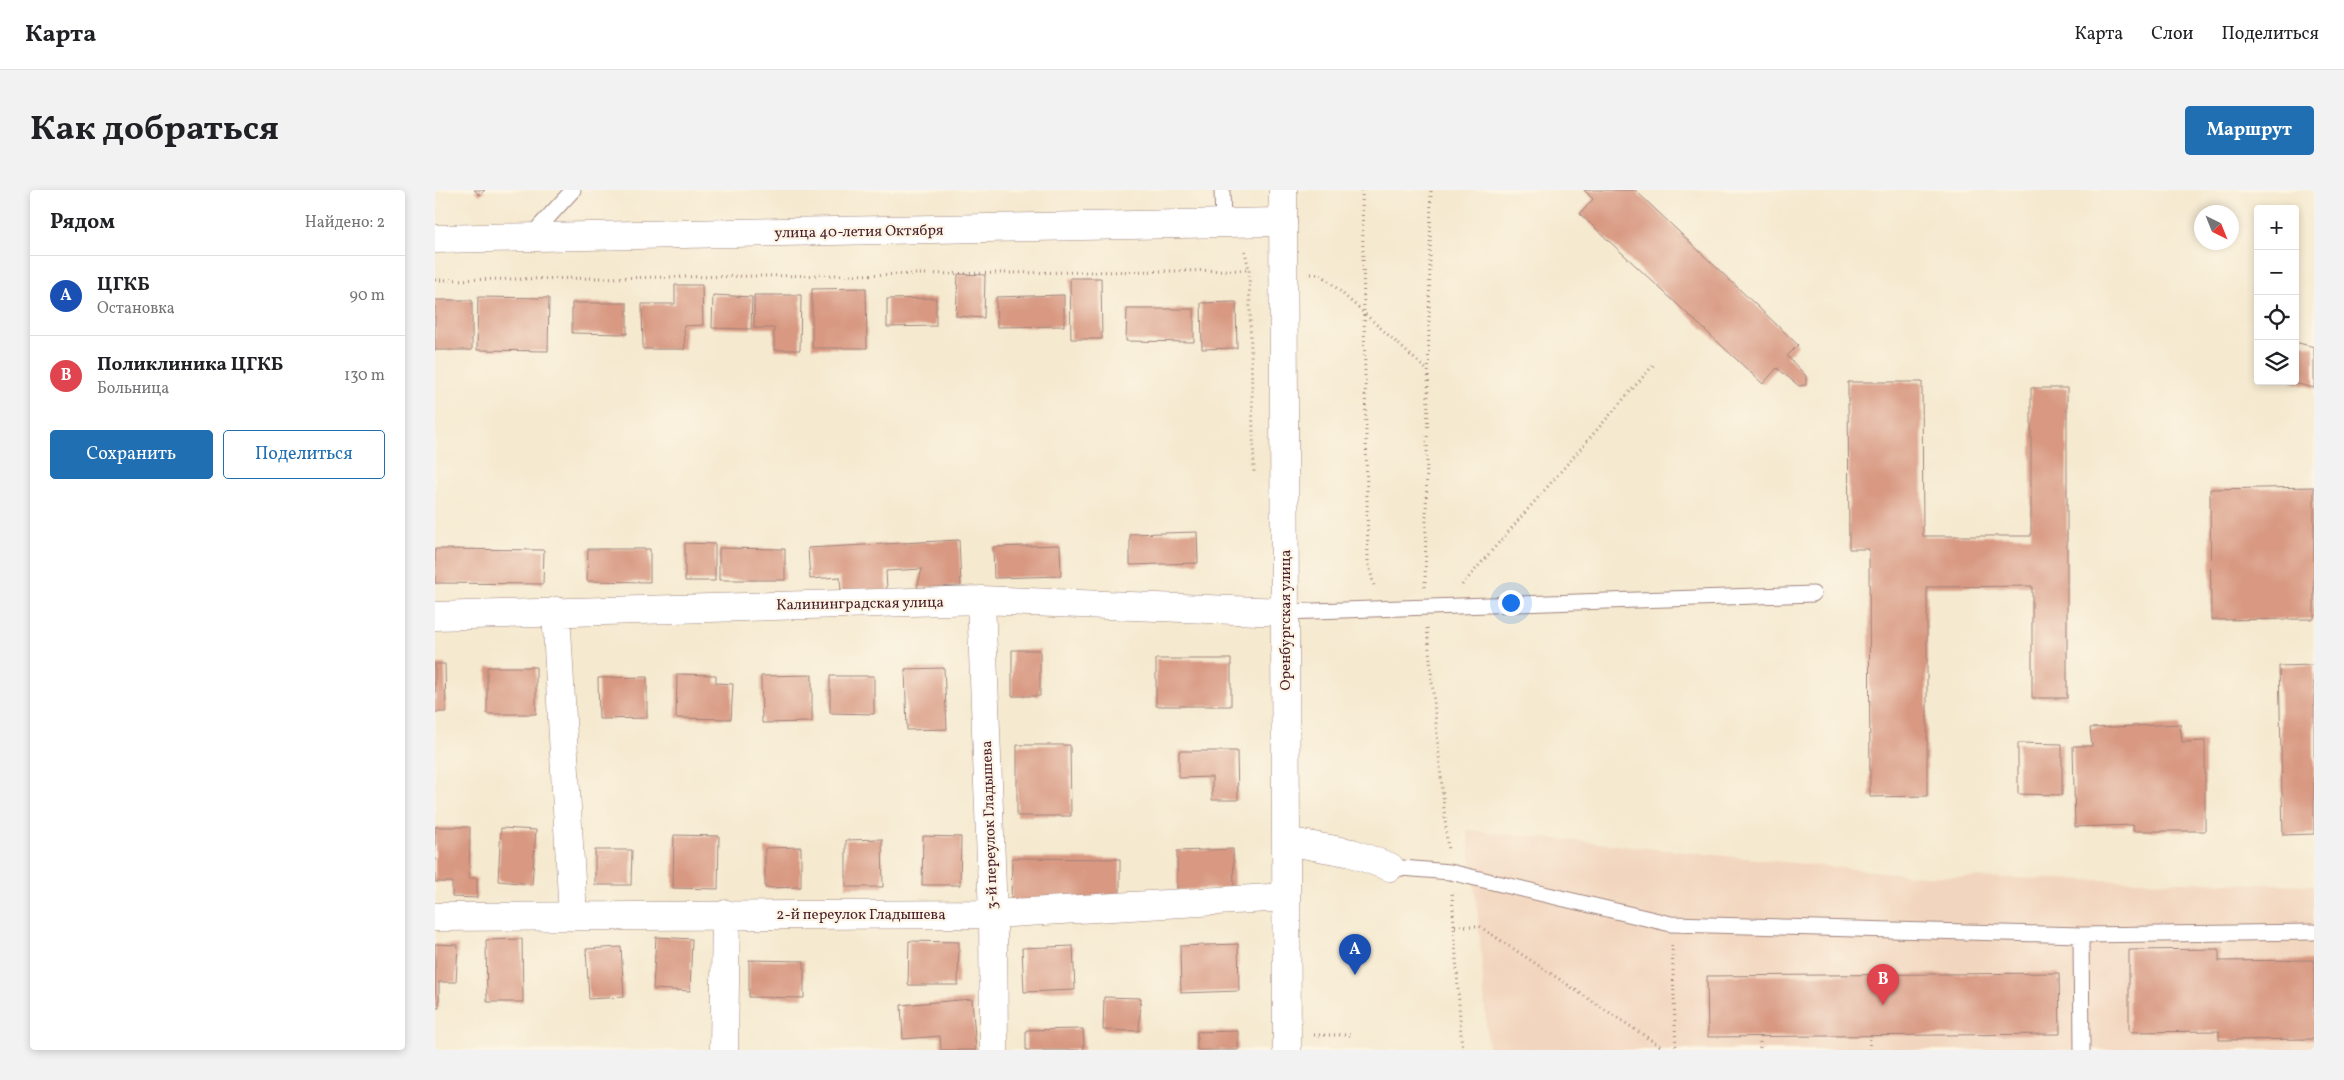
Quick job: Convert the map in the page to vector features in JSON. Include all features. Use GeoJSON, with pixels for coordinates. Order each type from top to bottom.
{"type":"FeatureCollection","features":[{"type":"Feature","properties":{"kind":"street","name":"Оренбургская улица"},"geometry":{"type":"LineString","coordinates":[[1283,190],[1287,1050]]}},
{"type":"Feature","properties":{"kind":"street","name":"улица 40-летия Октября"},"geometry":{"type":"LineString","coordinates":[[435,239],[1283,222]]}},
{"type":"Feature","properties":{"kind":"street","name":"Калининградская улица"},"geometry":{"type":"LineString","coordinates":[[435,616],[981,600],[1285,612]]}},
{"type":"Feature","properties":{"kind":"street","name":"3-й переулок Гладышева"},"geometry":{"type":"LineString","coordinates":[[981,600],[993,914],[994,1050]]}},
{"type":"Feature","properties":{"kind":"street"},"geometry":{"type":"LineString","coordinates":[[556,611],[573,916]]}},
{"type":"Feature","properties":{"kind":"street"},"geometry":{"type":"LineString","coordinates":[[1286,841],[1352,853],[1390,867]]}},
{"type":"Feature","properties":{"kind":"street","name":"2-й переулок Гладышева"},"geometry":{"type":"LineString","coordinates":[[435,917],[993,914],[1286,897]]}},
{"type":"Feature","properties":{"kind":"street"},"geometry":{"type":"LineString","coordinates":[[724,1050],[726,914]]}},
{"type":"Feature","properties":{"kind":"lane"},"geometry":{"type":"LineString","coordinates":[[530,237],[573,190]]}},
{"type":"Feature","properties":{"kind":"lane"},"geometry":{"type":"LineString","coordinates":[[1222,190],[1223,223]]}},
{"type":"Feature","properties":{"kind":"lane"},"geometry":{"type":"LineString","coordinates":[[1285,612],[1813,594]]}},
{"type":"Feature","properties":{"kind":"lane"},"geometry":{"type":"LineString","coordinates":[[1390,867],[1450,872],[1671,924],[2081,934],[2314,932]]}},
{"type":"Feature","properties":{"kind":"lane"},"geometry":{"type":"LineString","coordinates":[[2081,934],[2082,1050]]}},
{"type":"Feature","properties":{"kind":"path"},"geometry":{"type":"LineString","coordinates":[[1362,190],[1368,561],[1378,609]]}},
{"type":"Feature","properties":{"kind":"path"},"geometry":{"type":"LineString","coordinates":[[1431,190],[1425,607],[1455,926],[1462,1050]]}},
{"type":"Feature","properties":{"kind":"path"},"geometry":{"type":"LineString","coordinates":[[435,280],[1249,272],[1321,274],[1428,371]]}},
{"type":"Feature","properties":{"kind":"path"},"geometry":{"type":"LineString","coordinates":[[1443,606],[1655,363]]}},
{"type":"Feature","properties":{"kind":"path"},"geometry":{"type":"LineString","coordinates":[[1671,924],[1676,1050]]}},
{"type":"Feature","properties":{"kind":"path"},"geometry":{"type":"LineString","coordinates":[[1455,926],[1479,926],[1665,1050]]}},
{"type":"Feature","properties":{"kind":"path"},"geometry":{"type":"LineString","coordinates":[[1869,1050],[1870,1036]]}},
{"type":"Feature","properties":{"kind":"path"},"geometry":{"type":"LineString","coordinates":[[1760,1037],[1760,1050]]}},
{"type":"Feature","properties":{"kind":"shaded area"},"geometry":{"type":"Polygon","coordinates":[[[1467,830],[1922,876],[2314,885],[2314,1050],[1488,1050],[1479,926],[1467,830]]]}},
{"type":"Feature","properties":{"kind":"building"},"geometry":{"type":"Polygon","coordinates":[[[474,190],[485,190],[480,195],[474,190]]]}},
{"type":"Feature","properties":{"kind":"building"},"geometry":{"type":"Polygon","coordinates":[[[1584,190],[1635,190],[1798,345],[1787,356],[1806,376],[1806,385],[1799,386],[1777,368],[1763,384],[1580,214],[1593,199],[1584,190]]]}},
{"type":"Feature","properties":{"kind":"building"},"geometry":{"type":"Polygon","coordinates":[[[958,274],[985,275],[984,318],[956,316],[958,274]]]}},
{"type":"Feature","properties":{"kind":"building"},"geometry":{"type":"Polygon","coordinates":[[[1070,278],[1101,278],[1102,339],[1071,339],[1070,278]]]}},
{"type":"Feature","properties":{"kind":"building"},"geometry":{"type":"Polygon","coordinates":[[[675,285],[702,285],[703,325],[684,326],[685,349],[643,349],[642,304],[675,304],[675,285]]]}},
{"type":"Feature","properties":{"kind":"building"},"geometry":{"type":"Polygon","coordinates":[[[866,288],[867,348],[812,348],[812,289],[866,288]]]}},
{"type":"Feature","properties":{"kind":"building"},"geometry":{"type":"Polygon","coordinates":[[[713,295],[752,297],[751,329],[712,328],[713,295]]]}},
{"type":"Feature","properties":{"kind":"building"},"geometry":{"type":"Polygon","coordinates":[[[754,295],[801,295],[800,350],[774,350],[774,328],[754,328],[754,295]]]}},
{"type":"Feature","properties":{"kind":"building"},"geometry":{"type":"Polygon","coordinates":[[[1064,295],[1064,326],[997,327],[996,297],[1064,295]]]}},
{"type":"Feature","properties":{"kind":"building"},"geometry":{"type":"Polygon","coordinates":[[[478,297],[549,298],[548,351],[477,350],[478,297]]]}},
{"type":"Feature","properties":{"kind":"building"},"geometry":{"type":"Polygon","coordinates":[[[936,298],[936,326],[887,327],[887,299],[936,298]]]}},
{"type":"Feature","properties":{"kind":"building"},"geometry":{"type":"Polygon","coordinates":[[[435,300],[472,300],[472,350],[435,350],[435,300]]]}},
{"type":"Feature","properties":{"kind":"building"},"geometry":{"type":"Polygon","coordinates":[[[1236,302],[1237,348],[1202,349],[1201,303],[1236,302]]]}},
{"type":"Feature","properties":{"kind":"building"},"geometry":{"type":"Polygon","coordinates":[[[572,303],[627,303],[627,334],[572,333],[572,303]]]}},
{"type":"Feature","properties":{"kind":"building"},"geometry":{"type":"Polygon","coordinates":[[[1127,309],[1194,309],[1194,342],[1126,341],[1127,309]]]}},
{"type":"Feature","properties":{"kind":"building"},"geometry":{"type":"Polygon","coordinates":[[[2299,343],[2314,347],[2314,388],[2299,384],[2299,343]]]}},
{"type":"Feature","properties":{"kind":"building"},"geometry":{"type":"Polygon","coordinates":[[[1848,382],[1922,382],[1923,536],[2031,536],[2031,388],[2067,388],[2067,698],[2032,698],[2032,586],[1927,587],[1927,796],[1870,797],[1869,549],[1849,549],[1848,382]]]}},
{"type":"Feature","properties":{"kind":"building"},"geometry":{"type":"Polygon","coordinates":[[[2314,487],[2314,619],[2211,620],[2210,489],[2314,487]]]}},
{"type":"Feature","properties":{"kind":"building"},"geometry":{"type":"Polygon","coordinates":[[[1197,532],[1198,563],[1130,565],[1130,534],[1197,532]]]}},
{"type":"Feature","properties":{"kind":"building"},"geometry":{"type":"Polygon","coordinates":[[[959,540],[961,586],[917,588],[922,569],[886,571],[887,590],[841,592],[840,577],[810,579],[808,548],[959,540]]]}},
{"type":"Feature","properties":{"kind":"building"},"geometry":{"type":"Polygon","coordinates":[[[685,543],[715,544],[715,581],[685,581],[685,543]]]}},
{"type":"Feature","properties":{"kind":"building"},"geometry":{"type":"Polygon","coordinates":[[[1060,545],[1061,576],[994,578],[993,547],[1060,545]]]}},
{"type":"Feature","properties":{"kind":"building"},"geometry":{"type":"Polygon","coordinates":[[[719,548],[785,549],[785,580],[719,580],[719,548]]]}},
{"type":"Feature","properties":{"kind":"building"},"geometry":{"type":"Polygon","coordinates":[[[435,549],[544,550],[543,584],[435,583],[435,549]]]}},
{"type":"Feature","properties":{"kind":"building"},"geometry":{"type":"Polygon","coordinates":[[[588,549],[650,549],[650,582],[587,581],[588,549]]]}},
{"type":"Feature","properties":{"kind":"building"},"geometry":{"type":"Polygon","coordinates":[[[1012,650],[1040,650],[1040,696],[1012,696],[1012,650]]]}},
{"type":"Feature","properties":{"kind":"building"},"geometry":{"type":"Polygon","coordinates":[[[1156,659],[1231,659],[1231,706],[1156,706],[1156,659]]]}},
{"type":"Feature","properties":{"kind":"building"},"geometry":{"type":"Polygon","coordinates":[[[435,664],[445,664],[446,712],[435,712],[435,664]]]}},
{"type":"Feature","properties":{"kind":"building"},"geometry":{"type":"Polygon","coordinates":[[[2314,665],[2314,834],[2283,835],[2279,666],[2314,665]]]}},
{"type":"Feature","properties":{"kind":"building"},"geometry":{"type":"Polygon","coordinates":[[[487,667],[536,667],[536,714],[487,714],[487,667]]]}},
{"type":"Feature","properties":{"kind":"building"},"geometry":{"type":"Polygon","coordinates":[[[944,668],[947,729],[907,730],[905,669],[944,668]]]}},
{"type":"Feature","properties":{"kind":"building"},"geometry":{"type":"Polygon","coordinates":[[[677,674],[716,675],[716,683],[733,684],[731,719],[676,718],[677,674]]]}},
{"type":"Feature","properties":{"kind":"building"},"geometry":{"type":"Polygon","coordinates":[[[812,675],[812,722],[762,723],[761,676],[812,675]]]}},
{"type":"Feature","properties":{"kind":"building"},"geometry":{"type":"Polygon","coordinates":[[[830,676],[874,676],[874,714],[830,713],[830,676]]]}},
{"type":"Feature","properties":{"kind":"building"},"geometry":{"type":"Polygon","coordinates":[[[647,677],[647,718],[599,719],[598,678],[647,677]]]}},
{"type":"Feature","properties":{"kind":"building"},"geometry":{"type":"Polygon","coordinates":[[[2180,724],[2182,742],[2205,741],[2205,831],[2133,831],[2133,825],[2075,827],[2073,746],[2092,746],[2090,728],[2180,724]]]}},
{"type":"Feature","properties":{"kind":"building"},"geometry":{"type":"Polygon","coordinates":[[[2018,743],[2062,744],[2062,795],[2018,794],[2018,743]]]}},
{"type":"Feature","properties":{"kind":"building"},"geometry":{"type":"Polygon","coordinates":[[[1017,745],[1070,745],[1071,816],[1017,816],[1017,745]]]}},
{"type":"Feature","properties":{"kind":"building"},"geometry":{"type":"Polygon","coordinates":[[[1179,751],[1237,751],[1238,800],[1212,800],[1212,777],[1179,778],[1179,751]]]}},
{"type":"Feature","properties":{"kind":"building"},"geometry":{"type":"Polygon","coordinates":[[[435,827],[470,827],[469,878],[477,878],[477,898],[452,897],[452,882],[435,882],[435,827]]]}},
{"type":"Feature","properties":{"kind":"building"},"geometry":{"type":"Polygon","coordinates":[[[501,828],[536,830],[532,884],[498,881],[501,828]]]}},
{"type":"Feature","properties":{"kind":"building"},"geometry":{"type":"Polygon","coordinates":[[[674,835],[719,836],[718,889],[673,888],[674,835]]]}},
{"type":"Feature","properties":{"kind":"building"},"geometry":{"type":"Polygon","coordinates":[[[923,836],[961,837],[960,885],[922,885],[923,836]]]}},
{"type":"Feature","properties":{"kind":"building"},"geometry":{"type":"Polygon","coordinates":[[[882,839],[883,887],[846,887],[846,840],[882,839]]]}},
{"type":"Feature","properties":{"kind":"building"},"geometry":{"type":"Polygon","coordinates":[[[801,847],[801,887],[765,888],[765,848],[801,847]]]}},
{"type":"Feature","properties":{"kind":"building"},"geometry":{"type":"Polygon","coordinates":[[[1233,849],[1234,888],[1177,890],[1177,851],[1233,849]]]}},
{"type":"Feature","properties":{"kind":"building"},"geometry":{"type":"Polygon","coordinates":[[[595,850],[632,850],[631,885],[595,885],[595,850]]]}},
{"type":"Feature","properties":{"kind":"building"},"geometry":{"type":"Polygon","coordinates":[[[1012,858],[1120,859],[1120,902],[1011,901],[1012,858]]]}},
{"type":"Feature","properties":{"kind":"building"},"geometry":{"type":"Polygon","coordinates":[[[656,937],[692,939],[690,991],[653,989],[656,937]]]}},
{"type":"Feature","properties":{"kind":"building"},"geometry":{"type":"Polygon","coordinates":[[[522,939],[523,1002],[487,1002],[486,940],[522,939]]]}},
{"type":"Feature","properties":{"kind":"building"},"geometry":{"type":"Polygon","coordinates":[[[909,941],[959,942],[958,985],[908,985],[909,941]]]}},
{"type":"Feature","properties":{"kind":"building"},"geometry":{"type":"Polygon","coordinates":[[[435,944],[458,945],[456,982],[439,982],[439,1008],[435,1008],[435,944]]]}},
{"type":"Feature","properties":{"kind":"building"},"geometry":{"type":"Polygon","coordinates":[[[1238,944],[1239,991],[1181,993],[1180,946],[1238,944]]]}},
{"type":"Feature","properties":{"kind":"building"},"geometry":{"type":"Polygon","coordinates":[[[1073,946],[1075,990],[1024,992],[1022,948],[1073,946]]]}},
{"type":"Feature","properties":{"kind":"building"},"geometry":{"type":"Polygon","coordinates":[[[621,947],[624,997],[589,999],[586,949],[621,947]]]}},
{"type":"Feature","properties":{"kind":"building"},"geometry":{"type":"Polygon","coordinates":[[[2219,949],[2219,961],[2314,960],[2314,1039],[2219,1040],[2219,1031],[2129,1032],[2129,950],[2219,949]]]}},
{"type":"Feature","properties":{"kind":"building"},"geometry":{"type":"Polygon","coordinates":[[[749,960],[804,961],[804,998],[749,997],[749,960]]]}},
{"type":"Feature","properties":{"kind":"building"},"geometry":{"type":"Polygon","coordinates":[[[2059,973],[2060,1034],[1708,1037],[1707,976],[2059,973]]]}},
{"type":"Feature","properties":{"kind":"building"},"geometry":{"type":"Polygon","coordinates":[[[1104,997],[1141,998],[1139,1031],[1103,1030],[1104,997]]]}},
{"type":"Feature","properties":{"kind":"building"},"geometry":{"type":"Polygon","coordinates":[[[972,999],[976,1050],[941,1050],[940,1036],[903,1039],[901,1005],[972,999]]]}},
{"type":"Feature","properties":{"kind":"building"},"geometry":{"type":"Polygon","coordinates":[[[1083,1029],[1084,1050],[1026,1050],[1026,1030],[1083,1029]]]}},
{"type":"Feature","properties":{"kind":"building"},"geometry":{"type":"Polygon","coordinates":[[[1238,1031],[1238,1050],[1197,1050],[1197,1032],[1238,1031]]]}},
{"type":"Feature","properties":{"kind":"place","name":"ЦГКБ"},"geometry":{"type":"Point","coordinates":[1355,975]}},
{"type":"Feature","properties":{"kind":"place","name":"Поликлиника ЦГКБ"},"geometry":{"type":"Point","coordinates":[1883,1005]}}]}
